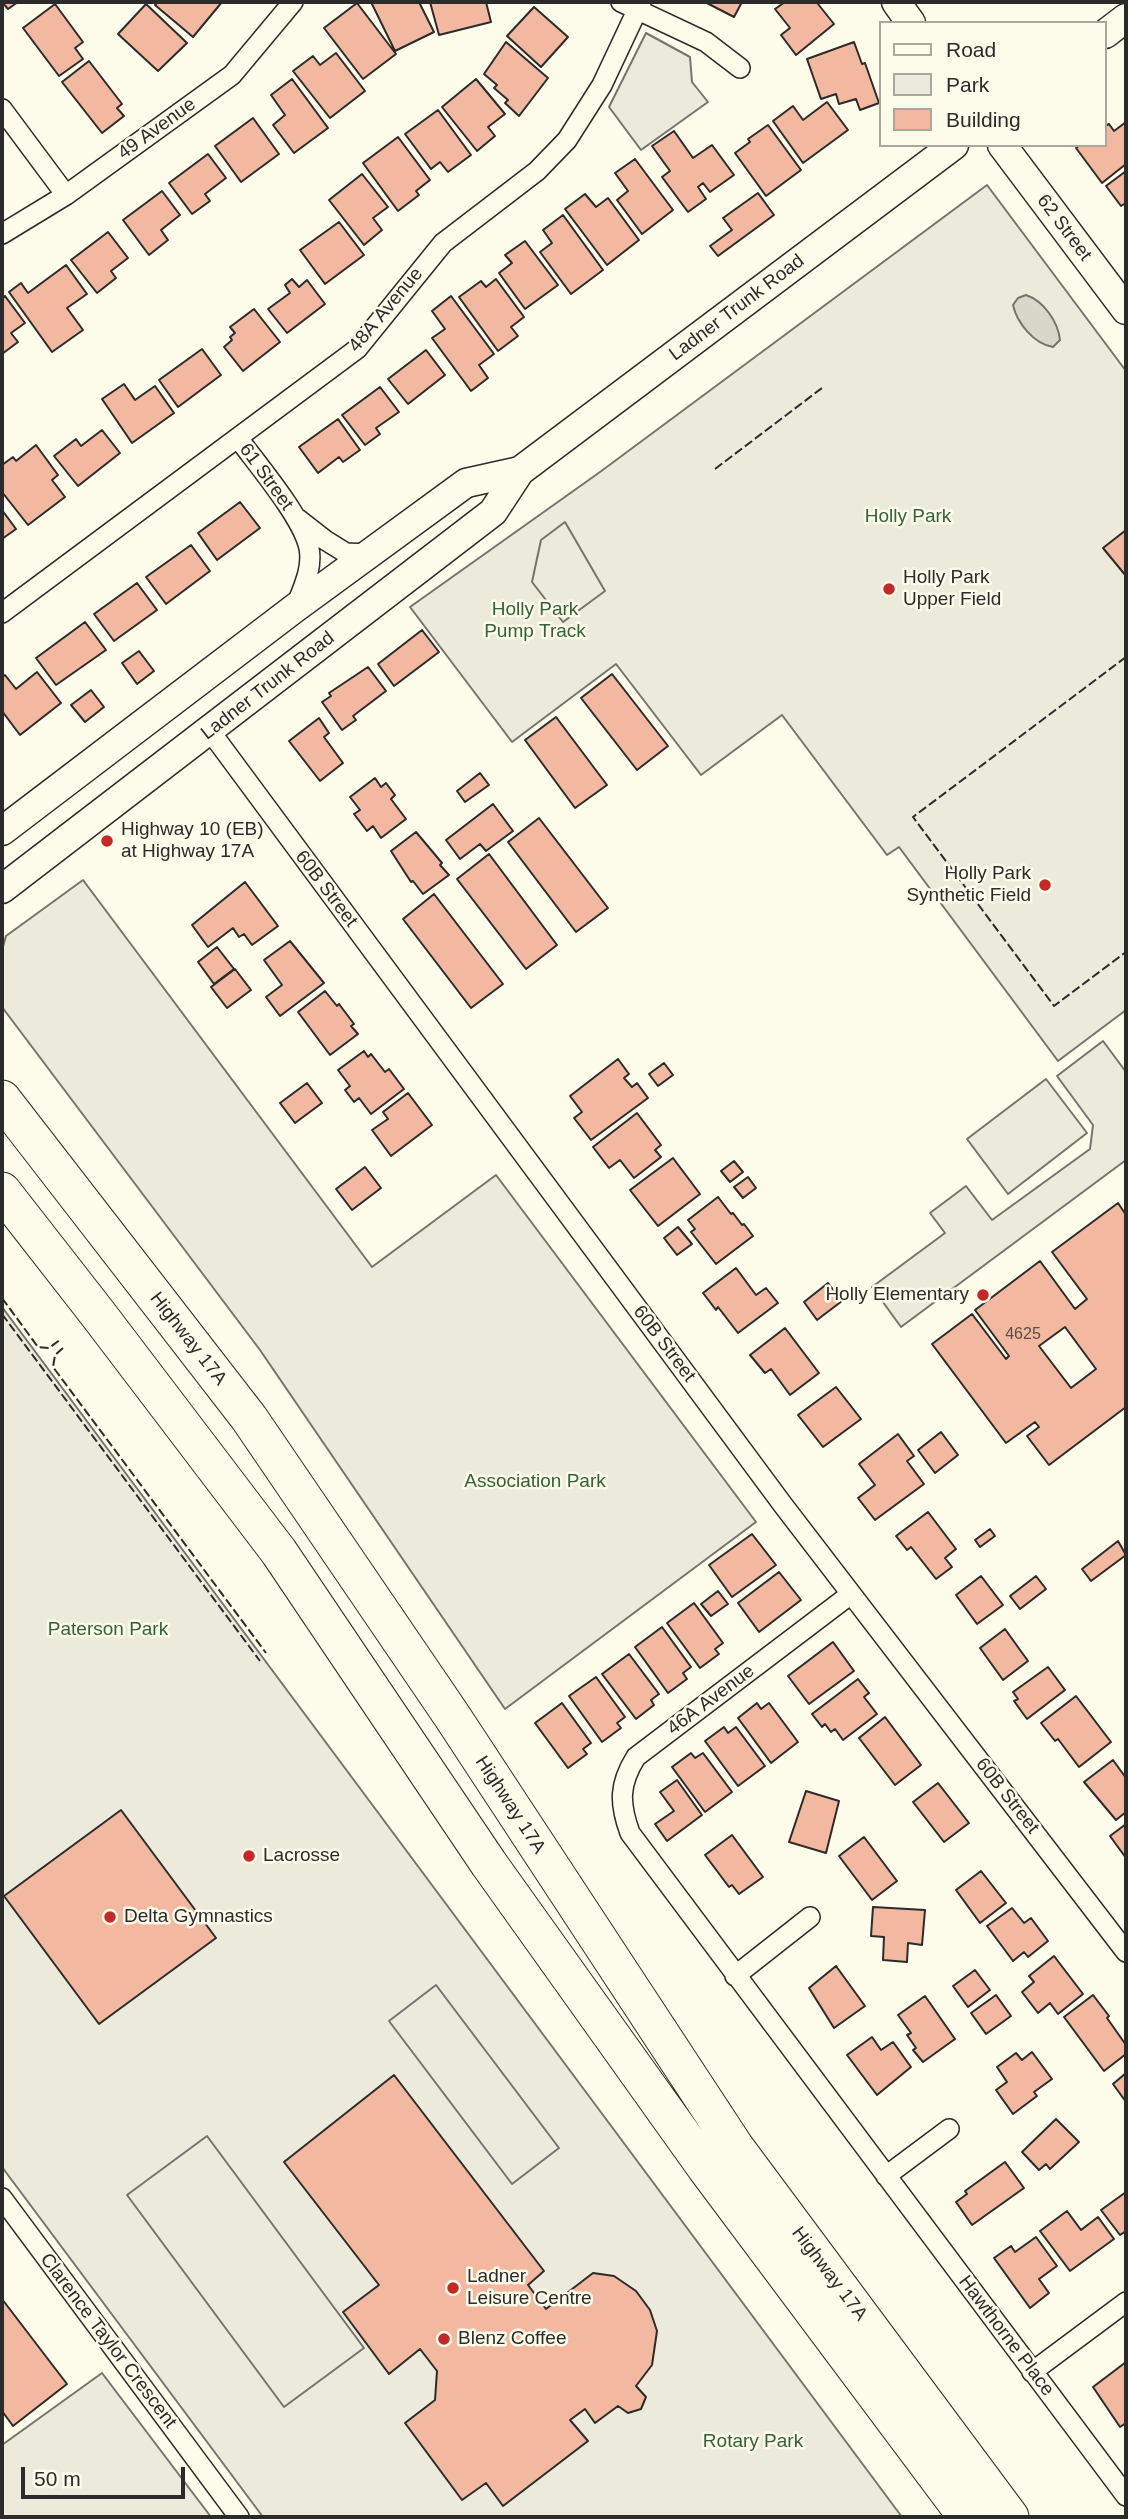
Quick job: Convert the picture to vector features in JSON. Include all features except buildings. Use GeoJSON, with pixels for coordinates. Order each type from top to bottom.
{"type":"FeatureCollection","features":[{"type":"Feature","properties":{"kind":"highway","name":"Highway 17A"},"geometry":{"type":"LineString","coordinates":[[2,1099],[249,1418],[452,1716],[735,2147],[1010,2517]]}},
{"type":"Feature","properties":{"kind":"highway","name":"Highway 17A"},"geometry":{"type":"LineString","coordinates":[[2,1191],[279,1552],[496,1875],[706,2168],[967,2517]]}},
{"type":"Feature","properties":{"kind":"main road"},"geometry":{"type":"LineString","coordinates":[[896,2],[910,21]]}},
{"type":"Feature","properties":{"kind":"main road"},"geometry":{"type":"LineString","coordinates":[[1107,32],[1126,18]]}},
{"type":"Feature","properties":{"kind":"main road","name":"Ladner Trunk Road"},"geometry":{"type":"LineString","coordinates":[[2,889],[493,512],[520,471],[951,147]]}},
{"type":"Feature","properties":{"kind":"main road","name":"62 Street"},"geometry":{"type":"LineString","coordinates":[[1004,147],[1126,310]]}},
{"type":"Feature","properties":{"kind":"main road","name":"Ladner Trunk Road"},"geometry":{"type":"LineString","coordinates":[[2,831],[466,482],[520,471]]}},
{"type":"Feature","properties":{"kind":"street","name":"49 Avenue"},"geometry":{"type":"LineString","coordinates":[[2,234],[66,195],[232,75],[293,2]]}},
{"type":"Feature","properties":{"kind":"street"},"geometry":{"type":"LineString","coordinates":[[633,4],[706,41],[740,68]]}},
{"type":"Feature","properties":{"kind":"street","name":"48A Avenue"},"geometry":{"type":"LineString","coordinates":[[2,613],[357,349],[443,243],[537,172],[567,140],[596,94],[633,4]]}},
{"type":"Feature","properties":{"kind":"street"},"geometry":{"type":"LineString","coordinates":[[2,109],[66,195]]}},
{"type":"Feature","properties":{"kind":"street","name":"61 Street"},"geometry":{"type":"LineString","coordinates":[[238,438],[295,516],[309,548],[308,574],[295,608]]}},
{"type":"Feature","properties":{"kind":"street","name":"61 Street"},"geometry":{"type":"LineString","coordinates":[[295,516],[346,553],[368,554]]}},
{"type":"Feature","properties":{"kind":"street","name":"60B Street"},"geometry":{"type":"LineString","coordinates":[[209,731],[851,1594],[1125,1947]]}},
{"type":"Feature","properties":{"kind":"street","name":"46A Avenue"},"geometry":{"type":"LineString","coordinates":[[630,1833],[623,1814],[622,1795],[625,1775],[636,1757],[851,1594]]}},
{"type":"Feature","properties":{"kind":"street","name":"Hawthorne Place"},"geometry":{"type":"LineString","coordinates":[[630,1833],[1126,2496]]}},
{"type":"Feature","properties":{"kind":"street"},"geometry":{"type":"LineString","coordinates":[[735,1976],[810,1917]]}},
{"type":"Feature","properties":{"kind":"street"},"geometry":{"type":"LineString","coordinates":[[886,2176],[948,2129]]}},
{"type":"Feature","properties":{"kind":"street","name":"Clarence Taylor Crescent"},"geometry":{"type":"LineString","coordinates":[[2,2198],[239,2517]]}},
{"type":"Feature","properties":{"kind":"street"},"geometry":{"type":"LineString","coordinates":[[1032,2372],[1126,2302]]}},
{"type":"Feature","properties":{"kind":"green space"},"geometry":{"type":"Polygon","coordinates":[[[646,33],[690,57],[692,82],[708,102],[641,150],[609,107],[646,33]]]}},
{"type":"Feature","properties":{"kind":"green space","name":"Holly Park"},"geometry":{"type":"Polygon","coordinates":[[[987,185],[1126,371],[1126,1010],[1058,1061],[899,847],[887,855],[782,715],[701,775],[616,664],[512,742],[410,607],[600,472],[987,185]]]}},
{"type":"Feature","properties":{"kind":"green space","name":"Association Park"},"geometry":{"type":"Polygon","coordinates":[[[83,880],[372,1267],[496,1175],[756,1522],[505,1709],[260,1350],[2,1007],[2,950],[6,936],[83,880]]]}},
{"type":"Feature","properties":{"kind":"green space"},"geometry":{"type":"Polygon","coordinates":[[[1103,1041],[1126,1072],[1126,1160],[901,1327],[872,1287],[945,1233],[930,1213],[966,1186],[992,1220],[1090,1149],[1093,1125],[1057,1076],[1103,1041]]]}},
{"type":"Feature","properties":{"kind":"green space"},"geometry":{"type":"Polygon","coordinates":[[[1046,1079],[1087,1133],[1008,1194],[967,1139],[1046,1079]]]}},
{"type":"Feature","properties":{"kind":"green space"},"geometry":{"type":"Polygon","coordinates":[[[2,1307],[902,2517],[263,2517],[2,2167],[2,1307]]]}},
{"type":"Feature","properties":{"kind":"green space"},"geometry":{"type":"Polygon","coordinates":[[[102,2373],[211,2517],[2,2517],[2,2445],[102,2373]]]}},
{"type":"Feature","properties":{"kind":"shaded area"},"geometry":{"type":"Polygon","coordinates":[[[1026,295],[1039,302],[1053,319],[1060,340],[1053,347],[1039,342],[1027,332],[1018,319],[1013,305],[1018,298],[1026,295]]]}},
{"type":"Feature","properties":{"kind":"shaded area"},"geometry":{"type":"Polygon","coordinates":[[[565,522],[605,591],[563,622],[532,582],[541,540],[565,522]]]}},
{"type":"Feature","properties":{"kind":"shaded area"},"geometry":{"type":"Polygon","coordinates":[[[436,1985],[559,2148],[512,2184],[389,2021],[436,1985]]]}},
{"type":"Feature","properties":{"kind":"shaded area"},"geometry":{"type":"Polygon","coordinates":[[[207,2136],[364,2348],[284,2407],[127,2195],[207,2136]]]}},
{"type":"Feature","properties":{"kind":"fence"},"geometry":{"type":"LineString","coordinates":[[715,469],[822,388]]}},
{"type":"Feature","properties":{"kind":"fence"},"geometry":{"type":"LineString","coordinates":[[1126,657],[913,817],[1054,1006],[1126,952]]}},
{"type":"Feature","properties":{"kind":"fence"},"geometry":{"type":"LineString","coordinates":[[2,1298],[38,1347],[49,1348],[61,1339]]}},
{"type":"Feature","properties":{"kind":"fence"},"geometry":{"type":"LineString","coordinates":[[2,1314],[260,1661]]}},
{"type":"Feature","properties":{"kind":"fence"},"geometry":{"type":"LineString","coordinates":[[63,1348],[55,1355],[53,1367],[266,1653]]}},
{"type":"Feature","properties":{"kind":"place","name":"Holly Park Upper Field"},"geometry":{"type":"Point","coordinates":[889,589]}},
{"type":"Feature","properties":{"kind":"place","name":"Highway 10 (EB) at Highway 17A"},"geometry":{"type":"Point","coordinates":[107,841]}},
{"type":"Feature","properties":{"kind":"place","name":"Holly Park Synthetic Field"},"geometry":{"type":"Point","coordinates":[1045,885]}},
{"type":"Feature","properties":{"kind":"place","name":"Holly Elementary"},"geometry":{"type":"Point","coordinates":[983,1295]}},
{"type":"Feature","properties":{"kind":"place","name":"Lacrosse"},"geometry":{"type":"Point","coordinates":[249,1856]}},
{"type":"Feature","properties":{"kind":"place","name":"Delta Gymnastics"},"geometry":{"type":"Point","coordinates":[110,1917]}},
{"type":"Feature","properties":{"kind":"place","name":"Ladner Leisure Centre"},"geometry":{"type":"Point","coordinates":[453,2288]}},
{"type":"Feature","properties":{"kind":"place","name":"Blenz Coffee"},"geometry":{"type":"Point","coordinates":[444,2339]}},
{"type":"Feature","properties":{"kind":"park label","name":"Holly Park Pump Track"},"geometry":{"type":"Point","coordinates":[535,621]}},
{"type":"Feature","properties":{"kind":"park label","name":"Paterson Park"},"geometry":{"type":"Point","coordinates":[108,1630]}},
{"type":"Feature","properties":{"kind":"park label","name":"Rotary Park"},"geometry":{"type":"Point","coordinates":[753,2442]}}]}
